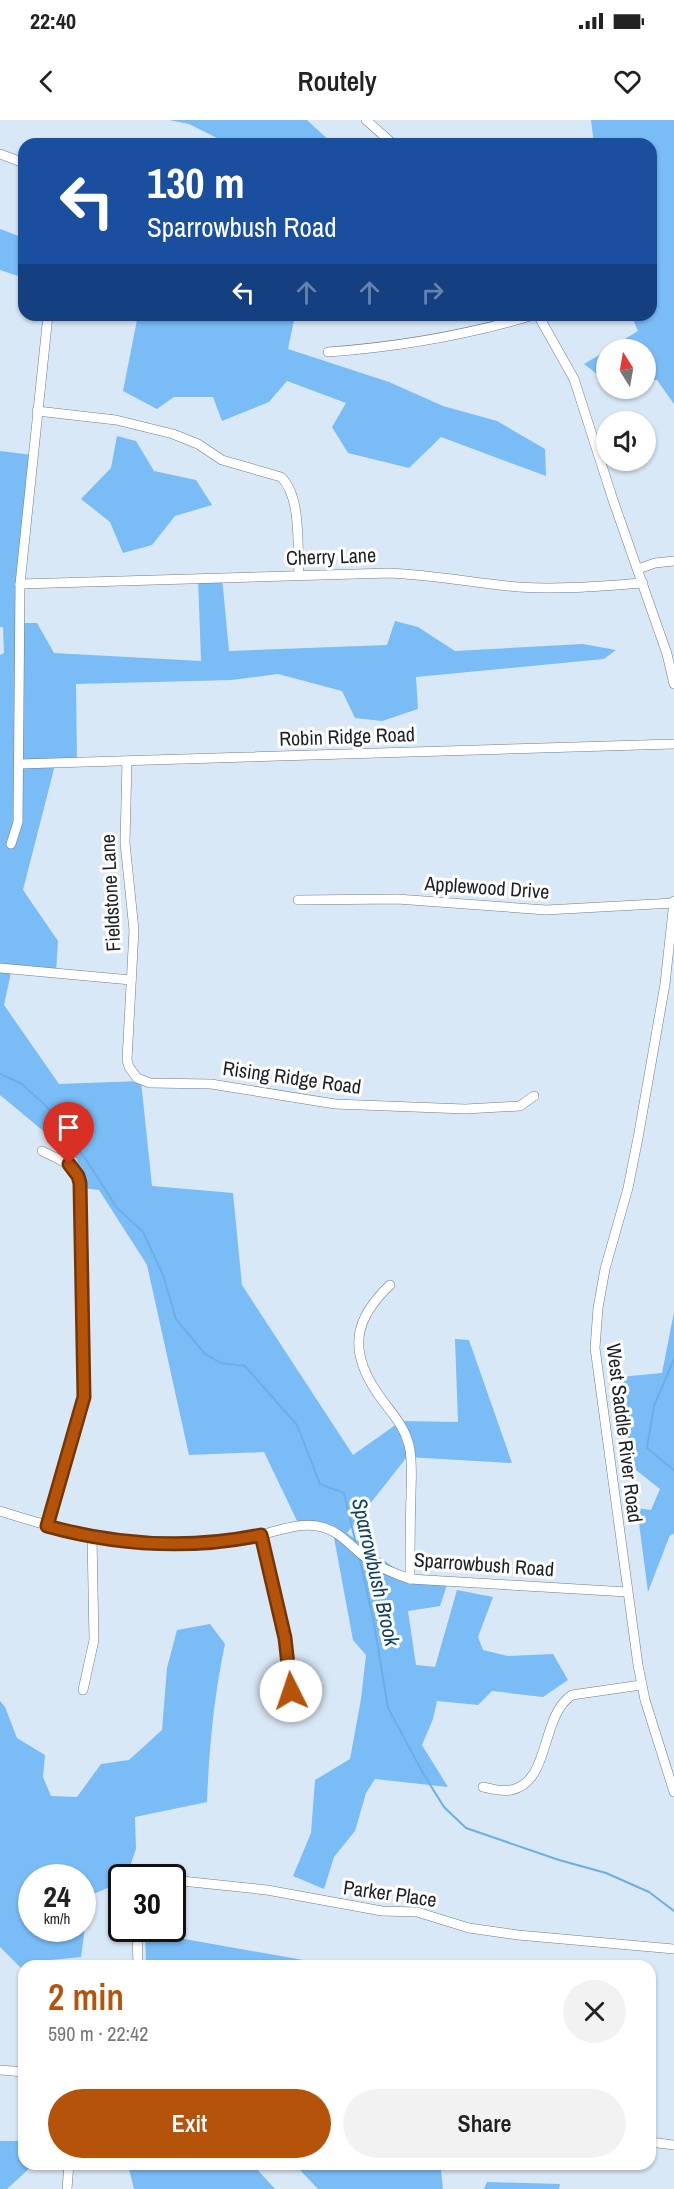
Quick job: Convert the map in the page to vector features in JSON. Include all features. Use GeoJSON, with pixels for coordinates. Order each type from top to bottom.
{"type":"FeatureCollection","features":[{"type":"Feature","properties":{"kind":"street"},"geometry":{"type":"LineString","coordinates":[[366,120],[386,138]]}},
{"type":"Feature","properties":{"kind":"street"},"geometry":{"type":"LineString","coordinates":[[0,154],[18,161]]}},
{"type":"Feature","properties":{"kind":"street"},"geometry":{"type":"LineString","coordinates":[[11,844],[18,822],[20,584],[47,321]]}},
{"type":"Feature","properties":{"kind":"street"},"geometry":{"type":"LineString","coordinates":[[328,352],[412,343],[514,321]]}},
{"type":"Feature","properties":{"kind":"street"},"geometry":{"type":"LineString","coordinates":[[540,321],[574,379],[674,677]]}},
{"type":"Feature","properties":{"kind":"street"},"geometry":{"type":"LineString","coordinates":[[37,411],[116,420],[173,434],[198,444],[222,460],[281,477],[287,483],[294,499],[299,575]]}},
{"type":"Feature","properties":{"kind":"street"},"geometry":{"type":"LineString","coordinates":[[638,569],[655,563],[674,561]]}},
{"type":"Feature","properties":{"kind":"street","name":"Cherry Lane"},"geometry":{"type":"LineString","coordinates":[[20,584],[299,575],[421,574],[521,587],[570,588],[643,584]]}},
{"type":"Feature","properties":{"kind":"street","name":"Robin Ridge Road"},"geometry":{"type":"LineString","coordinates":[[20,764],[674,744]]}},
{"type":"Feature","properties":{"kind":"street","name":"Fieldstone Lane"},"geometry":{"type":"LineString","coordinates":[[127,761],[124,820],[134,930],[127,1060]]}},
{"type":"Feature","properties":{"kind":"street","name":"Applewood Drive"},"geometry":{"type":"LineString","coordinates":[[298,900],[397,899],[546,910],[674,902]]}},
{"type":"Feature","properties":{"kind":"street","name":"West Saddle River Road"},"geometry":{"type":"LineString","coordinates":[[674,902],[665,984],[639,1138],[628,1188],[604,1269],[596,1329],[597,1373],[641,1684],[674,1792]]}},
{"type":"Feature","properties":{"kind":"street"},"geometry":{"type":"LineString","coordinates":[[0,968],[131,980]]}},
{"type":"Feature","properties":{"kind":"street","name":"Rising Ridge Road"},"geometry":{"type":"LineString","coordinates":[[127,1060],[137,1078],[150,1083],[211,1084],[335,1104],[465,1109],[520,1106],[534,1096]]}},
{"type":"Feature","properties":{"kind":"street"},"geometry":{"type":"LineString","coordinates":[[42,1151],[69,1164],[80,1183],[84,1357],[84,1397],[47,1526]]}},
{"type":"Feature","properties":{"kind":"street"},"geometry":{"type":"LineString","coordinates":[[390,1285],[377,1297],[364,1315],[360,1326],[359,1353],[375,1389],[400,1421],[409,1447],[410,1579]]}},
{"type":"Feature","properties":{"kind":"street","name":"Sparrowbush Road"},"geometry":{"type":"LineString","coordinates":[[0,1510],[92,1538],[127,1543],[181,1545],[217,1543],[295,1526],[310,1525],[329,1529],[381,1567],[410,1579],[627,1592]]}},
{"type":"Feature","properties":{"kind":"street"},"geometry":{"type":"LineString","coordinates":[[261,1535],[291,1669],[292,1714]]}},
{"type":"Feature","properties":{"kind":"street"},"geometry":{"type":"LineString","coordinates":[[83,1690],[91,1663],[95,1620],[92,1538]]}},
{"type":"Feature","properties":{"kind":"street"},"geometry":{"type":"LineString","coordinates":[[483,1787],[511,1790],[527,1782],[538,1766],[558,1707],[572,1695],[641,1684]]}},
{"type":"Feature","properties":{"kind":"street","name":"Parker Place"},"geometry":{"type":"LineString","coordinates":[[186,1881],[267,1890],[382,1911],[417,1912],[469,1928],[518,1935],[674,1949]]}},
{"type":"Feature","properties":{"kind":"street"},"geometry":{"type":"LineString","coordinates":[[137,1942],[138,1960]]}},
{"type":"Feature","properties":{"kind":"street"},"geometry":{"type":"LineString","coordinates":[[0,2070],[18,2072]]}},
{"type":"Feature","properties":{"kind":"street"},"geometry":{"type":"LineString","coordinates":[[656,2143],[674,2145]]}},
{"type":"Feature","properties":{"kind":"street"},"geometry":{"type":"LineString","coordinates":[[67,2189],[69,2170]]}},
{"type":"Feature","properties":{"kind":"shaded area"},"geometry":{"type":"Polygon","coordinates":[[[169,120],[307,120],[326,138],[217,138],[189,124],[169,120]]]}},
{"type":"Feature","properties":{"kind":"shaded area"},"geometry":{"type":"Polygon","coordinates":[[[591,120],[674,120],[674,404],[656,380],[656,339],[625,339],[638,331],[634,321],[657,321],[657,138],[593,138],[591,120]]]}},
{"type":"Feature","properties":{"kind":"shaded area"},"geometry":{"type":"Polygon","coordinates":[[[0,229],[18,236],[18,276],[0,270],[0,229]]]}},
{"type":"Feature","properties":{"kind":"shaded area"},"geometry":{"type":"Polygon","coordinates":[[[137,321],[294,321],[288,349],[389,382],[443,406],[497,421],[545,449],[546,476],[441,437],[409,468],[348,453],[332,427],[346,403],[287,381],[269,402],[222,421],[213,397],[174,397],[157,409],[123,391],[137,321]]]}},
{"type":"Feature","properties":{"kind":"shaded area"},"geometry":{"type":"Polygon","coordinates":[[[596,357],[596,373],[584,364],[596,357]]]}},
{"type":"Feature","properties":{"kind":"shaded area"},"geometry":{"type":"Polygon","coordinates":[[[117,436],[136,441],[154,471],[196,480],[212,505],[175,516],[152,545],[123,553],[110,522],[81,499],[111,468],[117,436]]]}},
{"type":"Feature","properties":{"kind":"shaded area"},"geometry":{"type":"Polygon","coordinates":[[[0,451],[32,455],[22,623],[37,623],[54,653],[201,661],[198,578],[222,577],[229,651],[387,645],[395,621],[418,627],[455,651],[583,644],[616,650],[604,659],[416,677],[418,709],[382,721],[355,718],[342,691],[278,674],[232,680],[76,684],[77,761],[56,761],[23,890],[58,941],[56,973],[12,968],[4,1005],[59,1084],[141,1081],[152,1186],[233,1193],[242,1285],[353,1455],[401,1421],[458,1422],[455,1339],[469,1340],[512,1463],[407,1457],[347,1533],[412,1581],[448,1582],[440,1606],[408,1611],[416,1665],[435,1667],[457,1590],[493,1597],[478,1637],[483,1650],[508,1656],[553,1654],[568,1680],[543,1697],[492,1691],[478,1705],[437,1701],[433,1719],[422,1745],[448,1787],[375,1779],[366,1793],[355,1831],[334,1857],[324,1889],[293,1876],[311,1833],[315,1780],[350,1759],[366,1655],[353,1640],[332,1527],[299,1525],[264,1452],[189,1455],[147,1265],[99,1190],[81,1188],[77,1159],[0,1095],[0,655],[4,653],[3,627],[0,627],[0,451]]]}},
{"type":"Feature","properties":{"kind":"shaded area"},"geometry":{"type":"Polygon","coordinates":[[[674,1312],[674,1534],[670,1535],[648,1592],[637,1508],[651,1510],[660,1489],[636,1470],[632,1470],[620,1377],[662,1373],[674,1312]]]}},
{"type":"Feature","properties":{"kind":"shaded area"},"geometry":{"type":"Polygon","coordinates":[[[210,1624],[225,1644],[213,1723],[207,1802],[135,1817],[136,1849],[131,1864],[108,1864],[108,1888],[96,1893],[96,1864],[18,1864],[18,1942],[83,1942],[81,1957],[18,1960],[18,1965],[0,1947],[0,1701],[5,1707],[17,1738],[45,1755],[43,1777],[51,1796],[77,1797],[101,1764],[129,1760],[162,1730],[167,1668],[177,1630],[210,1624]]]}},
{"type":"Feature","properties":{"kind":"shaded area"},"geometry":{"type":"Polygon","coordinates":[[[186,1939],[303,1960],[146,1960],[145,1942],[186,1942],[186,1939]]]}},
{"type":"Feature","properties":{"kind":"shaded area"},"geometry":{"type":"Polygon","coordinates":[[[0,2141],[18,2141],[18,2170],[28,2170],[7,2189],[0,2189],[0,2141]]]}},
{"type":"Feature","properties":{"kind":"shaded area"},"geometry":{"type":"Polygon","coordinates":[[[129,2170],[258,2170],[275,2189],[134,2189],[129,2170]]]}},
{"type":"Feature","properties":{"kind":"shaded area"},"geometry":{"type":"Polygon","coordinates":[[[300,2170],[441,2170],[443,2189],[318,2189],[300,2170]]]}},
{"type":"Feature","properties":{"kind":"shaded area"},"geometry":{"type":"Polygon","coordinates":[[[487,2182],[560,2184],[559,2189],[484,2189],[487,2182]]]}},
{"type":"Feature","properties":{"kind":"waterway","name":"Sparrowbush Brook"},"geometry":{"type":"LineString","coordinates":[[0,1074],[22,1084],[46,1106],[87,1161],[117,1208],[143,1232],[163,1275],[176,1319],[205,1354],[221,1363],[245,1366],[297,1425],[320,1484],[344,1493],[356,1544]]}},
{"type":"Feature","properties":{"kind":"waterway"},"geometry":{"type":"LineString","coordinates":[[674,1359],[654,1406],[647,1448],[674,1470]]}},
{"type":"Feature","properties":{"kind":"waterway","name":"Sparrowbush Brook"},"geometry":{"type":"LineString","coordinates":[[359,1556],[374,1623],[388,1708],[444,1807],[466,1828],[559,1860],[606,1873],[649,1892],[674,1911]]}},
{"type":"Feature","properties":{"kind":"route"},"geometry":{"type":"LineString","coordinates":[[69,1164],[74,1169],[80,1183],[84,1397],[47,1526],[92,1538],[154,1545],[208,1544],[261,1535],[291,1669],[291,1691]]}}]}
